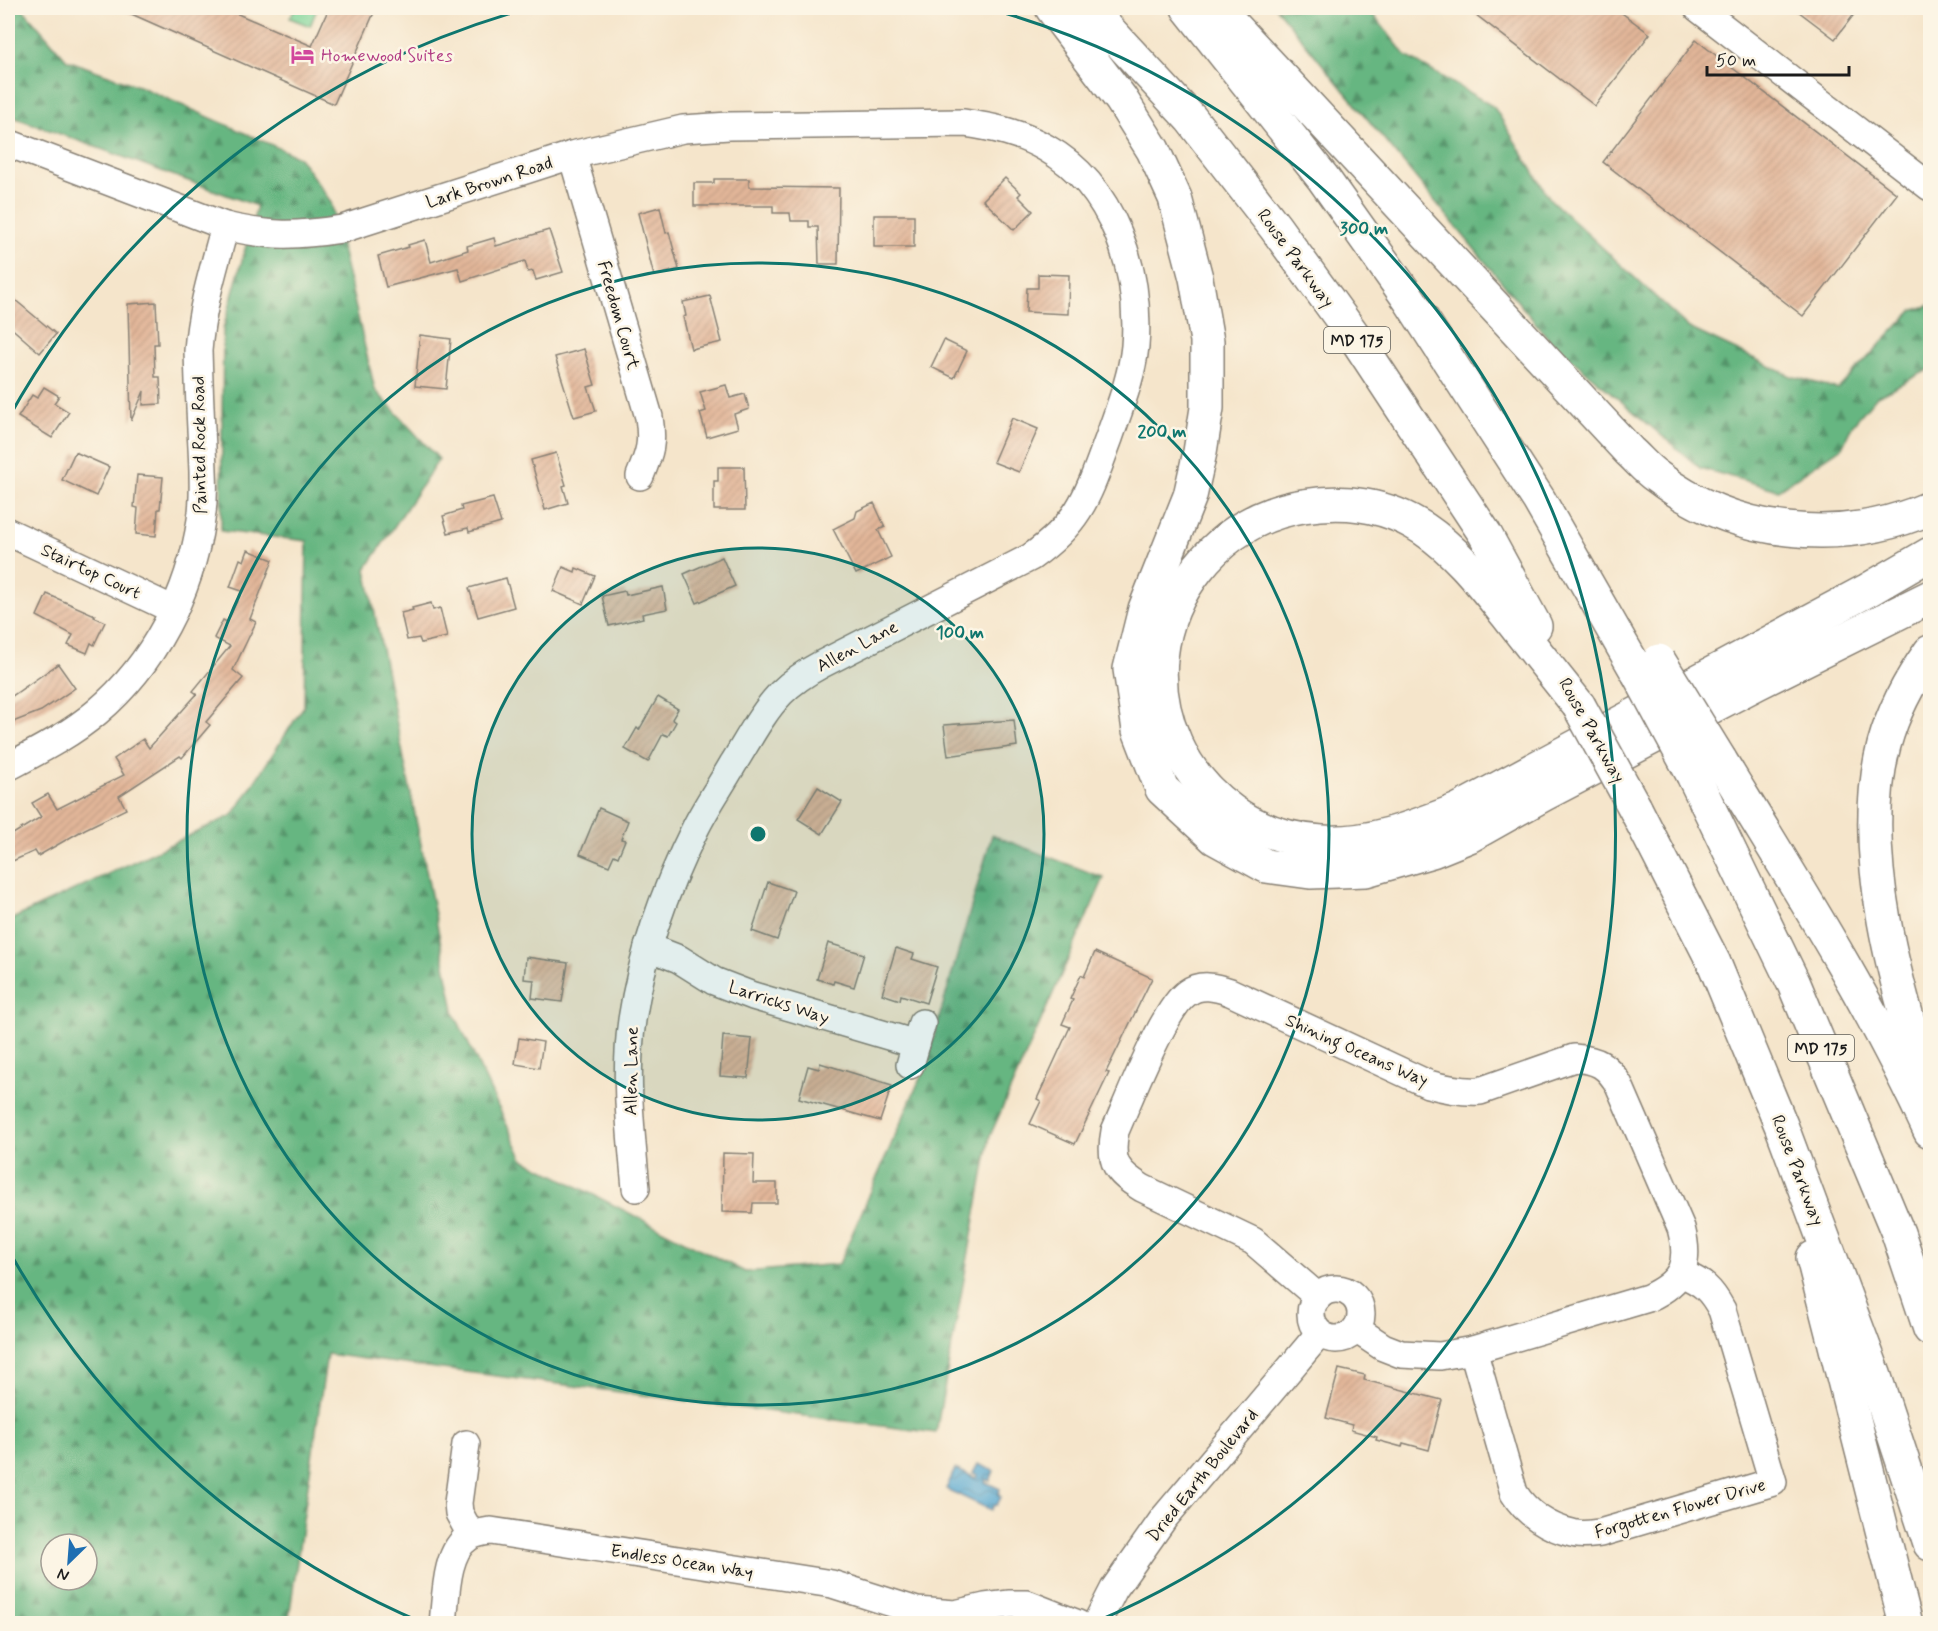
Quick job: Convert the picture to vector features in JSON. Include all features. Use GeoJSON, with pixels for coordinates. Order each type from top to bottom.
{"type":"FeatureCollection","features":[{"type":"Feature","properties":{"kind":"main road"},"geometry":{"type":"LineString","coordinates":[[1052,8],[1121,99],[1153,150],[1175,198],[1196,278],[1207,341],[1207,408],[1200,452],[1190,496],[1145,609],[1130,669],[1139,730],[1162,789],[1215,838],[1266,866],[1310,873],[1366,870],[1432,851],[1469,836],[1554,788],[1930,597]]}},
{"type":"Feature","properties":{"kind":"main road","name":"Rouse Parkway"},"geometry":{"type":"LineString","coordinates":[[1088,8],[1191,119],[1275,227],[1359,343],[1485,534],[1635,808],[1714,963],[1781,1125],[1874,1374],[1930,1544]]}},
{"type":"Feature","properties":{"kind":"main road","name":"MD 175"},"geometry":{"type":"LineString","coordinates":[[1188,8],[1237,67],[1343,206],[1409,299],[1649,667],[1707,767],[1898,1233],[1930,1329]]}},
{"type":"Feature","properties":{"kind":"main road"},"geometry":{"type":"LineString","coordinates":[[1217,8],[1654,475],[1681,493],[1717,511],[1752,524],[1794,531],[1832,531],[1876,525],[1915,515],[1930,508]]}},
{"type":"Feature","properties":{"kind":"main road"},"geometry":{"type":"LineString","coordinates":[[1579,706],[1479,580],[1451,550],[1423,528],[1400,516],[1378,508],[1350,503],[1329,502],[1285,508],[1261,517],[1236,531],[1212,550],[1179,596],[1168,620],[1161,646],[1160,678],[1164,713],[1175,742],[1192,772],[1231,810],[1254,824],[1286,836],[1321,842],[1346,842],[1376,838],[1414,827],[1458,810],[1857,596],[1930,554]]}},
{"type":"Feature","properties":{"kind":"main road"},"geometry":{"type":"LineString","coordinates":[[1930,652],[1914,674],[1887,735],[1878,777],[1875,817],[1876,857],[1892,958],[1930,1093]]}},
{"type":"Feature","properties":{"kind":"main road"},"geometry":{"type":"LineString","coordinates":[[1707,767],[1861,995],[1908,1082],[1930,1131]]}},
{"type":"Feature","properties":{"kind":"main road"},"geometry":{"type":"LineString","coordinates":[[1781,1125],[1906,1623]]}},
{"type":"Feature","properties":{"kind":"street"},"geometry":{"type":"LineString","coordinates":[[1698,8],[1930,187]]}},
{"type":"Feature","properties":{"kind":"street","name":"Lark Brown Road"},"geometry":{"type":"LineString","coordinates":[[8,143],[225,226],[256,234],[274,235],[342,229],[572,155],[683,129],[817,124],[964,123],[986,126]]}},
{"type":"Feature","properties":{"kind":"street","name":"Allen Lane"},"geometry":{"type":"LineString","coordinates":[[636,1188],[630,1125],[629,1053],[632,1021],[648,947],[676,870],[697,825],[746,743],[781,693],[798,678],[1031,557],[1054,540],[1072,521],[1087,496],[1119,408],[1135,348],[1136,318],[1127,259],[1119,231],[1105,206],[1084,179],[1066,161],[1027,138],[986,126]]}},
{"type":"Feature","properties":{"kind":"street","name":"Freedom Court"},"geometry":{"type":"LineString","coordinates":[[572,155],[649,417],[652,437],[648,457],[640,476]]}},
{"type":"Feature","properties":{"kind":"street","name":"Painted Rock Road"},"geometry":{"type":"LineString","coordinates":[[8,767],[39,751],[97,712],[140,667],[157,643],[174,610],[190,568],[201,519],[203,495],[198,351],[205,299],[225,226]]}},
{"type":"Feature","properties":{"kind":"street","name":"Stairtop Court"},"geometry":{"type":"LineString","coordinates":[[8,532],[174,610]]}},
{"type":"Feature","properties":{"kind":"street","name":"Larricks Way"},"geometry":{"type":"LineString","coordinates":[[648,947],[679,959],[714,981],[753,996],[916,1044]]}},
{"type":"Feature","properties":{"kind":"street","name":"Shining Oceans Way"},"geometry":{"type":"LineString","coordinates":[[1318,1297],[1253,1241],[1134,1184],[1126,1179],[1113,1159],[1112,1146],[1115,1131],[1170,1012],[1187,992],[1200,987],[1216,986],[1428,1084],[1447,1089],[1465,1092],[1480,1091],[1574,1059],[1589,1059],[1601,1064],[1611,1071],[1620,1085],[1681,1228],[1685,1259],[1682,1273]]}},
{"type":"Feature","properties":{"kind":"street"},"geometry":{"type":"LineString","coordinates":[[1356,1329],[1383,1347],[1401,1354],[1427,1357],[1473,1350],[1648,1298],[1664,1290],[1682,1273]]}},
{"type":"Feature","properties":{"kind":"street","name":"Forgotten Flower Drive"},"geometry":{"type":"LineString","coordinates":[[1473,1350],[1514,1493],[1522,1506],[1534,1515],[1571,1533],[1600,1533],[1773,1482],[1722,1310],[1712,1292],[1702,1283],[1682,1273]]}},
{"type":"Feature","properties":{"kind":"street"},"geometry":{"type":"LineString","coordinates":[[1338,1288],[1346,1290],[1360,1303],[1363,1312],[1356,1329],[1342,1339],[1330,1339],[1319,1334],[1310,1315],[1312,1305],[1324,1290],[1338,1288]]}},
{"type":"Feature","properties":{"kind":"street","name":"Dried Earth Boulevard"},"geometry":{"type":"LineString","coordinates":[[1096,1623],[1114,1589],[1164,1518],[1319,1334]]}},
{"type":"Feature","properties":{"kind":"street"},"geometry":{"type":"LineString","coordinates":[[443,1623],[453,1556],[459,1544],[471,1535],[459,1512],[458,1503],[466,1444]]}},
{"type":"Feature","properties":{"kind":"street","name":"Endless Ocean Way"},"geometry":{"type":"LineString","coordinates":[[471,1535],[491,1531],[832,1584],[917,1611],[987,1615],[1010,1604],[1027,1604],[1078,1623]]}},
{"type":"Feature","properties":{"kind":"green space"},"geometry":{"type":"Polygon","coordinates":[[[8,8],[22,8],[67,60],[141,87],[299,157],[331,202],[375,390],[439,459],[366,569],[455,1015],[523,1159],[745,1272],[839,1264],[925,1067],[992,835],[1104,878],[990,1136],[936,1433],[327,1354],[288,1624],[8,1623],[8,921],[233,815],[304,706],[307,541],[221,531],[223,329],[257,206],[8,115],[8,8]]]}},
{"type":"Feature","properties":{"kind":"green space"},"geometry":{"type":"Polygon","coordinates":[[[295,8],[317,9],[310,26],[290,18],[295,8]]]}},
{"type":"Feature","properties":{"kind":"green space"},"geometry":{"type":"Polygon","coordinates":[[[1276,8],[1368,8],[1406,56],[1494,107],[1550,199],[1689,328],[1791,376],[1838,389],[1912,311],[1930,305],[1930,369],[1877,396],[1853,424],[1842,447],[1778,490],[1700,468],[1551,342],[1276,8]]]}},
{"type":"Feature","properties":{"kind":"water"},"geometry":{"type":"Polygon","coordinates":[[[978,1464],[994,1471],[990,1481],[986,1479],[985,1482],[1000,1489],[998,1495],[1001,1497],[991,1510],[946,1489],[955,1469],[976,1478],[978,1475],[973,1473],[978,1464]]]}},
{"type":"Feature","properties":{"kind":"building","name":"Homewood Suites"},"geometry":{"type":"Polygon","coordinates":[[[118,8],[224,8],[312,46],[329,8],[376,8],[334,104],[118,8]]]}},
{"type":"Feature","properties":{"kind":"building"},"geometry":{"type":"Polygon","coordinates":[[[1467,8],[1615,8],[1650,34],[1595,106],[1467,8]]]}},
{"type":"Feature","properties":{"kind":"building"},"geometry":{"type":"Polygon","coordinates":[[[1794,8],[1859,8],[1835,39],[1794,8]]]}},
{"type":"Feature","properties":{"kind":"building"},"geometry":{"type":"Polygon","coordinates":[[[1696,40],[1897,194],[1803,316],[1603,162],[1696,40]]]}},
{"type":"Feature","properties":{"kind":"building"},"geometry":{"type":"Polygon","coordinates":[[[1005,178],[1021,193],[1018,196],[1033,211],[1014,230],[983,200],[1005,178]]]}},
{"type":"Feature","properties":{"kind":"building"},"geometry":{"type":"Polygon","coordinates":[[[714,179],[749,179],[749,187],[839,188],[838,264],[819,264],[818,227],[809,227],[809,221],[791,221],[790,213],[773,213],[773,206],[694,206],[694,183],[714,183],[714,179]]]}},
{"type":"Feature","properties":{"kind":"building"},"geometry":{"type":"Polygon","coordinates":[[[660,207],[666,233],[669,232],[679,269],[654,276],[638,213],[660,207]]]}},
{"type":"Feature","properties":{"kind":"building"},"geometry":{"type":"Polygon","coordinates":[[[874,215],[914,215],[914,247],[874,247],[874,215]]]}},
{"type":"Feature","properties":{"kind":"building"},"geometry":{"type":"Polygon","coordinates":[[[549,230],[563,272],[536,280],[533,271],[528,272],[525,261],[462,281],[458,268],[386,287],[378,256],[425,240],[431,262],[468,250],[467,246],[494,238],[496,246],[549,230]]]}},
{"type":"Feature","properties":{"kind":"building"},"geometry":{"type":"Polygon","coordinates":[[[1038,274],[1069,275],[1068,314],[1026,312],[1027,288],[1038,288],[1038,274]]]}},
{"type":"Feature","properties":{"kind":"building"},"geometry":{"type":"Polygon","coordinates":[[[8,294],[56,334],[40,353],[8,325],[8,294]]]}},
{"type":"Feature","properties":{"kind":"building"},"geometry":{"type":"Polygon","coordinates":[[[710,296],[722,342],[691,349],[683,317],[686,316],[683,302],[710,296]]]}},
{"type":"Feature","properties":{"kind":"building"},"geometry":{"type":"Polygon","coordinates":[[[156,302],[158,344],[154,344],[155,377],[160,377],[161,404],[143,405],[144,391],[131,421],[128,304],[156,302]]]}},
{"type":"Feature","properties":{"kind":"building"},"geometry":{"type":"Polygon","coordinates":[[[420,335],[451,339],[446,389],[415,386],[420,335]]]}},
{"type":"Feature","properties":{"kind":"building"},"geometry":{"type":"Polygon","coordinates":[[[944,340],[967,351],[954,378],[931,367],[944,340]]]}},
{"type":"Feature","properties":{"kind":"building"},"geometry":{"type":"Polygon","coordinates":[[[584,349],[595,385],[588,387],[596,411],[574,417],[555,357],[584,349]]]}},
{"type":"Feature","properties":{"kind":"building"},"geometry":{"type":"Polygon","coordinates":[[[726,385],[730,398],[745,394],[749,409],[734,414],[738,428],[707,437],[700,413],[706,411],[700,392],[726,385]]]}},
{"type":"Feature","properties":{"kind":"building"},"geometry":{"type":"Polygon","coordinates":[[[44,387],[59,396],[54,403],[69,412],[52,438],[18,417],[32,395],[37,398],[44,387]]]}},
{"type":"Feature","properties":{"kind":"building"},"geometry":{"type":"Polygon","coordinates":[[[1012,418],[1038,429],[1019,472],[993,462],[1012,418]]]}},
{"type":"Feature","properties":{"kind":"building"},"geometry":{"type":"Polygon","coordinates":[[[75,452],[109,467],[96,496],[62,480],[75,452]]]}},
{"type":"Feature","properties":{"kind":"building"},"geometry":{"type":"Polygon","coordinates":[[[556,453],[566,485],[563,486],[568,503],[545,510],[531,460],[556,453]]]}},
{"type":"Feature","properties":{"kind":"building"},"geometry":{"type":"Polygon","coordinates":[[[718,467],[744,467],[745,510],[714,510],[714,481],[718,481],[718,467]]]}},
{"type":"Feature","properties":{"kind":"building"},"geometry":{"type":"Polygon","coordinates":[[[137,475],[163,477],[156,536],[136,534],[138,508],[134,507],[137,475]]]}},
{"type":"Feature","properties":{"kind":"building"},"geometry":{"type":"Polygon","coordinates":[[[493,498],[501,523],[469,532],[468,528],[448,533],[443,516],[462,510],[461,506],[493,498]]]}},
{"type":"Feature","properties":{"kind":"building"},"geometry":{"type":"Polygon","coordinates":[[[874,503],[885,527],[878,530],[891,557],[856,574],[833,529],[855,518],[857,511],[874,503]]]}},
{"type":"Feature","properties":{"kind":"building"},"geometry":{"type":"Polygon","coordinates":[[[248,550],[273,560],[250,619],[256,622],[233,670],[243,678],[206,722],[210,725],[182,758],[180,756],[119,796],[126,809],[38,856],[35,851],[8,863],[8,837],[41,817],[32,803],[48,794],[57,809],[124,775],[114,759],[143,739],[149,748],[197,694],[193,691],[230,646],[214,638],[223,620],[227,622],[242,591],[230,587],[240,559],[244,561],[248,550]]]}},
{"type":"Feature","properties":{"kind":"building"},"geometry":{"type":"Polygon","coordinates":[[[722,557],[735,586],[697,603],[684,574],[722,557]]]}},
{"type":"Feature","properties":{"kind":"building"},"geometry":{"type":"Polygon","coordinates":[[[563,567],[575,572],[576,568],[595,576],[583,604],[553,591],[563,567]]]}},
{"type":"Feature","properties":{"kind":"building"},"geometry":{"type":"Polygon","coordinates":[[[506,578],[514,607],[478,617],[469,588],[506,578]]]}},
{"type":"Feature","properties":{"kind":"building"},"geometry":{"type":"Polygon","coordinates":[[[663,587],[667,609],[642,614],[643,618],[609,626],[602,596],[625,591],[626,595],[663,587]]]}},
{"type":"Feature","properties":{"kind":"building"},"geometry":{"type":"Polygon","coordinates":[[[47,594],[95,615],[94,617],[105,622],[94,645],[91,643],[87,653],[68,645],[73,635],[37,616],[47,594]]]}},
{"type":"Feature","properties":{"kind":"building"},"geometry":{"type":"Polygon","coordinates":[[[431,603],[433,610],[440,608],[447,637],[421,643],[419,638],[407,640],[401,613],[431,603]]]}},
{"type":"Feature","properties":{"kind":"building"},"geometry":{"type":"Polygon","coordinates":[[[58,664],[75,688],[41,711],[8,724],[8,699],[58,664]]]}},
{"type":"Feature","properties":{"kind":"building"},"geometry":{"type":"Polygon","coordinates":[[[658,697],[678,709],[672,719],[676,722],[668,736],[663,734],[648,762],[625,749],[658,697]]]}},
{"type":"Feature","properties":{"kind":"building"},"geometry":{"type":"Polygon","coordinates":[[[1014,720],[1017,746],[948,756],[944,725],[1014,720]]]}},
{"type":"Feature","properties":{"kind":"building"},"geometry":{"type":"Polygon","coordinates":[[[818,787],[842,802],[822,834],[798,819],[818,787]]]}},
{"type":"Feature","properties":{"kind":"building"},"geometry":{"type":"Polygon","coordinates":[[[599,808],[628,821],[621,839],[625,840],[618,857],[614,855],[609,866],[580,854],[599,808]]]}},
{"type":"Feature","properties":{"kind":"building"},"geometry":{"type":"Polygon","coordinates":[[[768,882],[794,891],[777,940],[752,931],[768,882]]]}},
{"type":"Feature","properties":{"kind":"building"},"geometry":{"type":"Polygon","coordinates":[[[828,943],[864,954],[854,987],[817,979],[828,943]]]}},
{"type":"Feature","properties":{"kind":"building"},"geometry":{"type":"Polygon","coordinates":[[[896,948],[914,954],[912,959],[937,967],[926,1003],[901,995],[900,1000],[882,994],[896,948]]]}},
{"type":"Feature","properties":{"kind":"building"},"geometry":{"type":"Polygon","coordinates":[[[1095,952],[1152,978],[1106,1072],[1109,1073],[1075,1144],[1030,1124],[1041,1101],[1037,1099],[1070,1027],[1062,1024],[1073,1000],[1070,999],[1081,975],[1084,977],[1095,952]]]}},
{"type":"Feature","properties":{"kind":"building"},"geometry":{"type":"Polygon","coordinates":[[[526,957],[568,963],[562,1002],[532,998],[534,980],[524,979],[526,957]]]}},
{"type":"Feature","properties":{"kind":"building"},"geometry":{"type":"Polygon","coordinates":[[[723,1036],[752,1039],[748,1078],[720,1076],[723,1036]]]}},
{"type":"Feature","properties":{"kind":"building"},"geometry":{"type":"Polygon","coordinates":[[[519,1038],[543,1042],[539,1068],[515,1064],[519,1038]]]}},
{"type":"Feature","properties":{"kind":"building"},"geometry":{"type":"Polygon","coordinates":[[[820,1063],[892,1085],[880,1121],[799,1098],[808,1066],[819,1069],[820,1063]]]}},
{"type":"Feature","properties":{"kind":"building"},"geometry":{"type":"Polygon","coordinates":[[[723,1153],[754,1154],[753,1183],[777,1183],[777,1203],[753,1203],[752,1213],[722,1212],[723,1153]]]}},
{"type":"Feature","properties":{"kind":"building"},"geometry":{"type":"Polygon","coordinates":[[[1339,1369],[1365,1375],[1364,1380],[1442,1400],[1429,1450],[1403,1443],[1402,1447],[1376,1440],[1377,1437],[1351,1430],[1352,1425],[1326,1418],[1339,1369]]]}},
{"type":"Feature","properties":{"kind":"place","name":"Homewood Suites"},"geometry":{"type":"Point","coordinates":[303,55]}}]}
